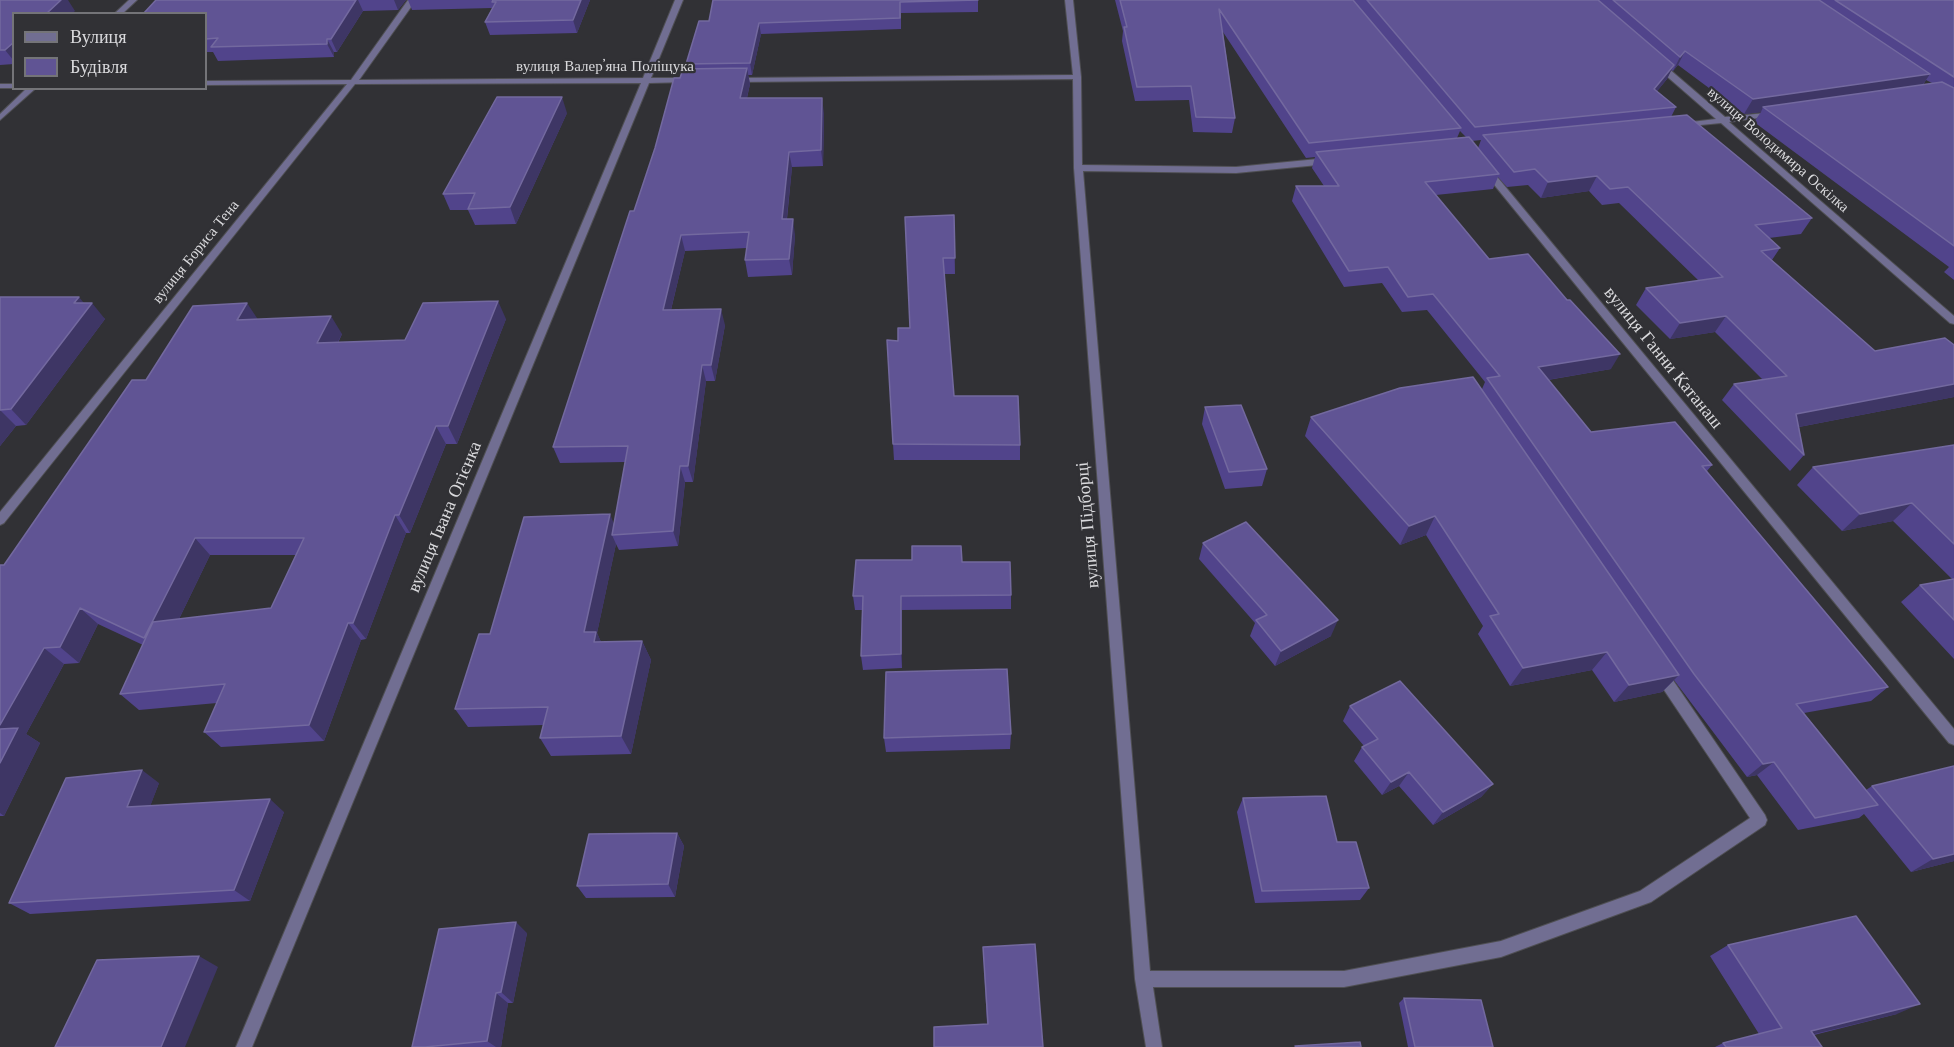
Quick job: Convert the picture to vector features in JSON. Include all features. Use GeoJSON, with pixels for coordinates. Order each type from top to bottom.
{"type":"FeatureCollection","features":[{"type":"Feature","properties":{"kind":"street"},"geometry":{"type":"LineString","coordinates":[[119,12],[133,0]]}},
{"type":"Feature","properties":{"kind":"street","name":"вулиця Бориса Тена"},"geometry":{"type":"LineString","coordinates":[[0,520],[354,81],[412,0]]}},
{"type":"Feature","properties":{"kind":"street","name":"вулиця Івана Огієнка"},"geometry":{"type":"LineString","coordinates":[[244,1047],[679,0]]}},
{"type":"Feature","properties":{"kind":"street","name":"вулиця Підборці"},"geometry":{"type":"LineString","coordinates":[[1069,0],[1077,77],[1078,168],[1143,979],[1154,1047]]}},
{"type":"Feature","properties":{"kind":"street","name":"вулиця Володимира Оскілка"},"geometry":{"type":"LineString","coordinates":[[1654,61],[1954,321]]}},
{"type":"Feature","properties":{"kind":"street","name":"вулиця Валерʼяна Поліщука"},"geometry":{"type":"LineString","coordinates":[[718,80],[1077,77]]}},
{"type":"Feature","properties":{"kind":"street","name":"вулиця Валерʼяна Поліщука"},"geometry":{"type":"LineString","coordinates":[[207,83],[694,80]]}},
{"type":"Feature","properties":{"kind":"street"},"geometry":{"type":"LineString","coordinates":[[0,118],[30,90]]}},
{"type":"Feature","properties":{"kind":"street"},"geometry":{"type":"LineString","coordinates":[[1678,126],[1782,113]]}},
{"type":"Feature","properties":{"kind":"street","name":"вулиця Ганни Катанаш"},"geometry":{"type":"LineString","coordinates":[[1476,156],[1954,739]]}},
{"type":"Feature","properties":{"kind":"street"},"geometry":{"type":"LineString","coordinates":[[1078,168],[1236,170],[1341,160]]}},
{"type":"Feature","properties":{"kind":"street"},"geometry":{"type":"LineString","coordinates":[[1143,979],[1344,979],[1501,949],[1645,897],[1760,820],[1652,662]]}},
{"type":"Feature","properties":{"kind":"building"},"geometry":{"type":"Polygon","coordinates":[[[0,0],[61,0],[48,12],[12,12],[12,44],[5,50],[0,50],[0,0]]]}},
{"type":"Feature","properties":{"kind":"building"},"geometry":{"type":"Polygon","coordinates":[[[156,0],[356,0],[331,39],[327,39],[327,44],[211,47],[218,38],[207,39],[207,12],[145,12],[156,0]]]}},
{"type":"Feature","properties":{"kind":"building"},"geometry":{"type":"Polygon","coordinates":[[[493,0],[581,0],[573,20],[485,22],[496,2],[492,2],[493,0]]]}},
{"type":"Feature","properties":{"kind":"building"},"geometry":{"type":"Polygon","coordinates":[[[713,0],[978,0],[900,2],[900,18],[759,23],[750,63],[686,64],[699,21],[709,21],[713,0]]]}},
{"type":"Feature","properties":{"kind":"building"},"geometry":{"type":"Polygon","coordinates":[[[1120,0],[1353,0],[1461,128],[1309,143],[1219,9],[1235,118],[1196,117],[1191,86],[1137,87],[1120,0]]]}},
{"type":"Feature","properties":{"kind":"building"},"geometry":{"type":"Polygon","coordinates":[[[1367,0],[1598,0],[1674,65],[1654,89],[1676,107],[1475,127],[1367,0]]]}},
{"type":"Feature","properties":{"kind":"building"},"geometry":{"type":"Polygon","coordinates":[[[1613,0],[1819,0],[1930,74],[1753,99],[1685,51],[1680,57],[1613,0]]]}},
{"type":"Feature","properties":{"kind":"building"},"geometry":{"type":"Polygon","coordinates":[[[1835,0],[1954,0],[1954,77],[1835,0]]]}},
{"type":"Feature","properties":{"kind":"building"},"geometry":{"type":"Polygon","coordinates":[[[747,68],[740,98],[822,98],[821,150],[789,152],[782,219],[793,219],[789,259],[745,260],[749,232],[681,235],[663,310],[721,309],[711,365],[702,365],[688,466],[680,466],[673,531],[612,535],[628,446],[553,447],[630,211],[634,211],[655,148],[674,78],[680,78],[683,69],[747,68]]]}},
{"type":"Feature","properties":{"kind":"building"},"geometry":{"type":"Polygon","coordinates":[[[1942,82],[1954,88],[1954,246],[1763,107],[1942,82]]]}},
{"type":"Feature","properties":{"kind":"building"},"geometry":{"type":"Polygon","coordinates":[[[497,97],[562,97],[510,207],[468,209],[475,193],[443,194],[497,97]]]}},
{"type":"Feature","properties":{"kind":"building"},"geometry":{"type":"Polygon","coordinates":[[[1687,115],[1812,218],[1755,225],[1780,248],[1761,251],[1875,351],[1945,338],[1954,345],[1954,384],[1796,414],[1804,455],[1734,384],[1787,376],[1726,316],[1680,323],[1646,288],[1723,277],[1628,187],[1610,189],[1597,176],[1548,182],[1535,169],[1514,172],[1483,135],[1687,115]]]}},
{"type":"Feature","properties":{"kind":"building"},"geometry":{"type":"Polygon","coordinates":[[[1469,137],[1499,174],[1425,182],[1489,259],[1528,254],[1567,300],[1570,300],[1620,354],[1538,367],[1591,432],[1675,422],[1712,465],[1702,466],[1888,687],[1796,704],[1878,805],[1815,818],[1774,762],[1763,764],[1694,674],[1487,378],[1500,376],[1433,294],[1408,297],[1388,267],[1349,271],[1296,186],[1339,186],[1316,152],[1469,137]]]}},
{"type":"Feature","properties":{"kind":"building"},"geometry":{"type":"Polygon","coordinates":[[[954,215],[955,258],[943,258],[954,396],[1018,396],[1020,445],[893,444],[887,340],[898,341],[898,328],[910,328],[905,217],[954,215]]]}},
{"type":"Feature","properties":{"kind":"building"},"geometry":{"type":"Polygon","coordinates":[[[0,297],[79,297],[74,303],[92,303],[11,409],[0,410],[0,297]]]}},
{"type":"Feature","properties":{"kind":"building"},"geometry":{"type":"Polygon","coordinates":[[[498,301],[448,426],[436,426],[399,515],[395,515],[353,623],[348,623],[309,725],[204,732],[225,684],[120,694],[153,622],[271,608],[304,538],[195,538],[144,638],[80,608],[60,647],[44,648],[0,725],[0,565],[4,565],[132,380],[146,380],[193,306],[247,303],[237,320],[331,316],[317,343],[405,340],[423,303],[498,301]]]}},
{"type":"Feature","properties":{"kind":"building"},"geometry":{"type":"Polygon","coordinates":[[[1473,377],[1679,675],[1629,685],[1607,652],[1523,668],[1490,616],[1499,614],[1435,516],[1409,526],[1311,417],[1400,388],[1473,377]]]}},
{"type":"Feature","properties":{"kind":"building"},"geometry":{"type":"Polygon","coordinates":[[[1241,405],[1267,469],[1229,472],[1205,407],[1241,405]]]}},
{"type":"Feature","properties":{"kind":"building"},"geometry":{"type":"Polygon","coordinates":[[[1954,445],[1954,544],[1912,503],[1860,514],[1813,467],[1954,445]]]}},
{"type":"Feature","properties":{"kind":"building"},"geometry":{"type":"Polygon","coordinates":[[[610,514],[584,632],[596,632],[594,642],[642,641],[621,736],[540,738],[548,707],[455,709],[479,634],[490,634],[524,517],[610,514]]]}},
{"type":"Feature","properties":{"kind":"building"},"geometry":{"type":"Polygon","coordinates":[[[1246,522],[1338,620],[1281,651],[1256,620],[1267,615],[1203,543],[1246,522]]]}},
{"type":"Feature","properties":{"kind":"building"},"geometry":{"type":"Polygon","coordinates":[[[912,546],[961,546],[962,562],[1010,562],[1011,595],[901,596],[901,654],[861,656],[863,596],[853,596],[856,560],[912,560],[912,546]]]}},
{"type":"Feature","properties":{"kind":"building"},"geometry":{"type":"Polygon","coordinates":[[[1954,579],[1954,620],[1920,585],[1954,579]]]}},
{"type":"Feature","properties":{"kind":"building"},"geometry":{"type":"Polygon","coordinates":[[[1007,669],[1011,734],[884,738],[886,672],[1007,669]]]}},
{"type":"Feature","properties":{"kind":"building"},"geometry":{"type":"Polygon","coordinates":[[[1400,681],[1493,784],[1443,812],[1409,772],[1391,782],[1362,747],[1378,739],[1350,706],[1400,681]]]}},
{"type":"Feature","properties":{"kind":"building"},"geometry":{"type":"Polygon","coordinates":[[[18,728],[0,763],[0,729],[18,728]]]}},
{"type":"Feature","properties":{"kind":"building"},"geometry":{"type":"Polygon","coordinates":[[[1954,766],[1954,854],[1933,859],[1872,786],[1954,766]]]}},
{"type":"Feature","properties":{"kind":"building"},"geometry":{"type":"Polygon","coordinates":[[[142,770],[127,807],[270,799],[234,890],[9,903],[66,778],[142,770]]]}},
{"type":"Feature","properties":{"kind":"building"},"geometry":{"type":"Polygon","coordinates":[[[1326,796],[1337,842],[1356,842],[1369,888],[1262,891],[1243,798],[1326,796]]]}},
{"type":"Feature","properties":{"kind":"building"},"geometry":{"type":"Polygon","coordinates":[[[677,833],[668,884],[577,886],[589,834],[677,833]]]}},
{"type":"Feature","properties":{"kind":"building"},"geometry":{"type":"Polygon","coordinates":[[[1856,916],[1920,1004],[1811,1031],[1822,1047],[1726,1047],[1723,1043],[1782,1028],[1728,945],[1856,916]]]}},
{"type":"Feature","properties":{"kind":"building"},"geometry":{"type":"Polygon","coordinates":[[[516,922],[501,992],[496,993],[487,1041],[412,1047],[439,929],[516,922]]]}},
{"type":"Feature","properties":{"kind":"building"},"geometry":{"type":"Polygon","coordinates":[[[1035,944],[1043,1047],[934,1047],[934,1027],[988,1024],[983,947],[1035,944]]]}},
{"type":"Feature","properties":{"kind":"building"},"geometry":{"type":"Polygon","coordinates":[[[199,956],[161,1047],[55,1047],[97,960],[199,956]]]}},
{"type":"Feature","properties":{"kind":"building"},"geometry":{"type":"Polygon","coordinates":[[[1404,998],[1481,1000],[1493,1047],[1415,1047],[1404,998]]]}},
{"type":"Feature","properties":{"kind":"building"},"geometry":{"type":"Polygon","coordinates":[[[1360,1042],[1361,1047],[1295,1046],[1360,1042]]]}}]}
